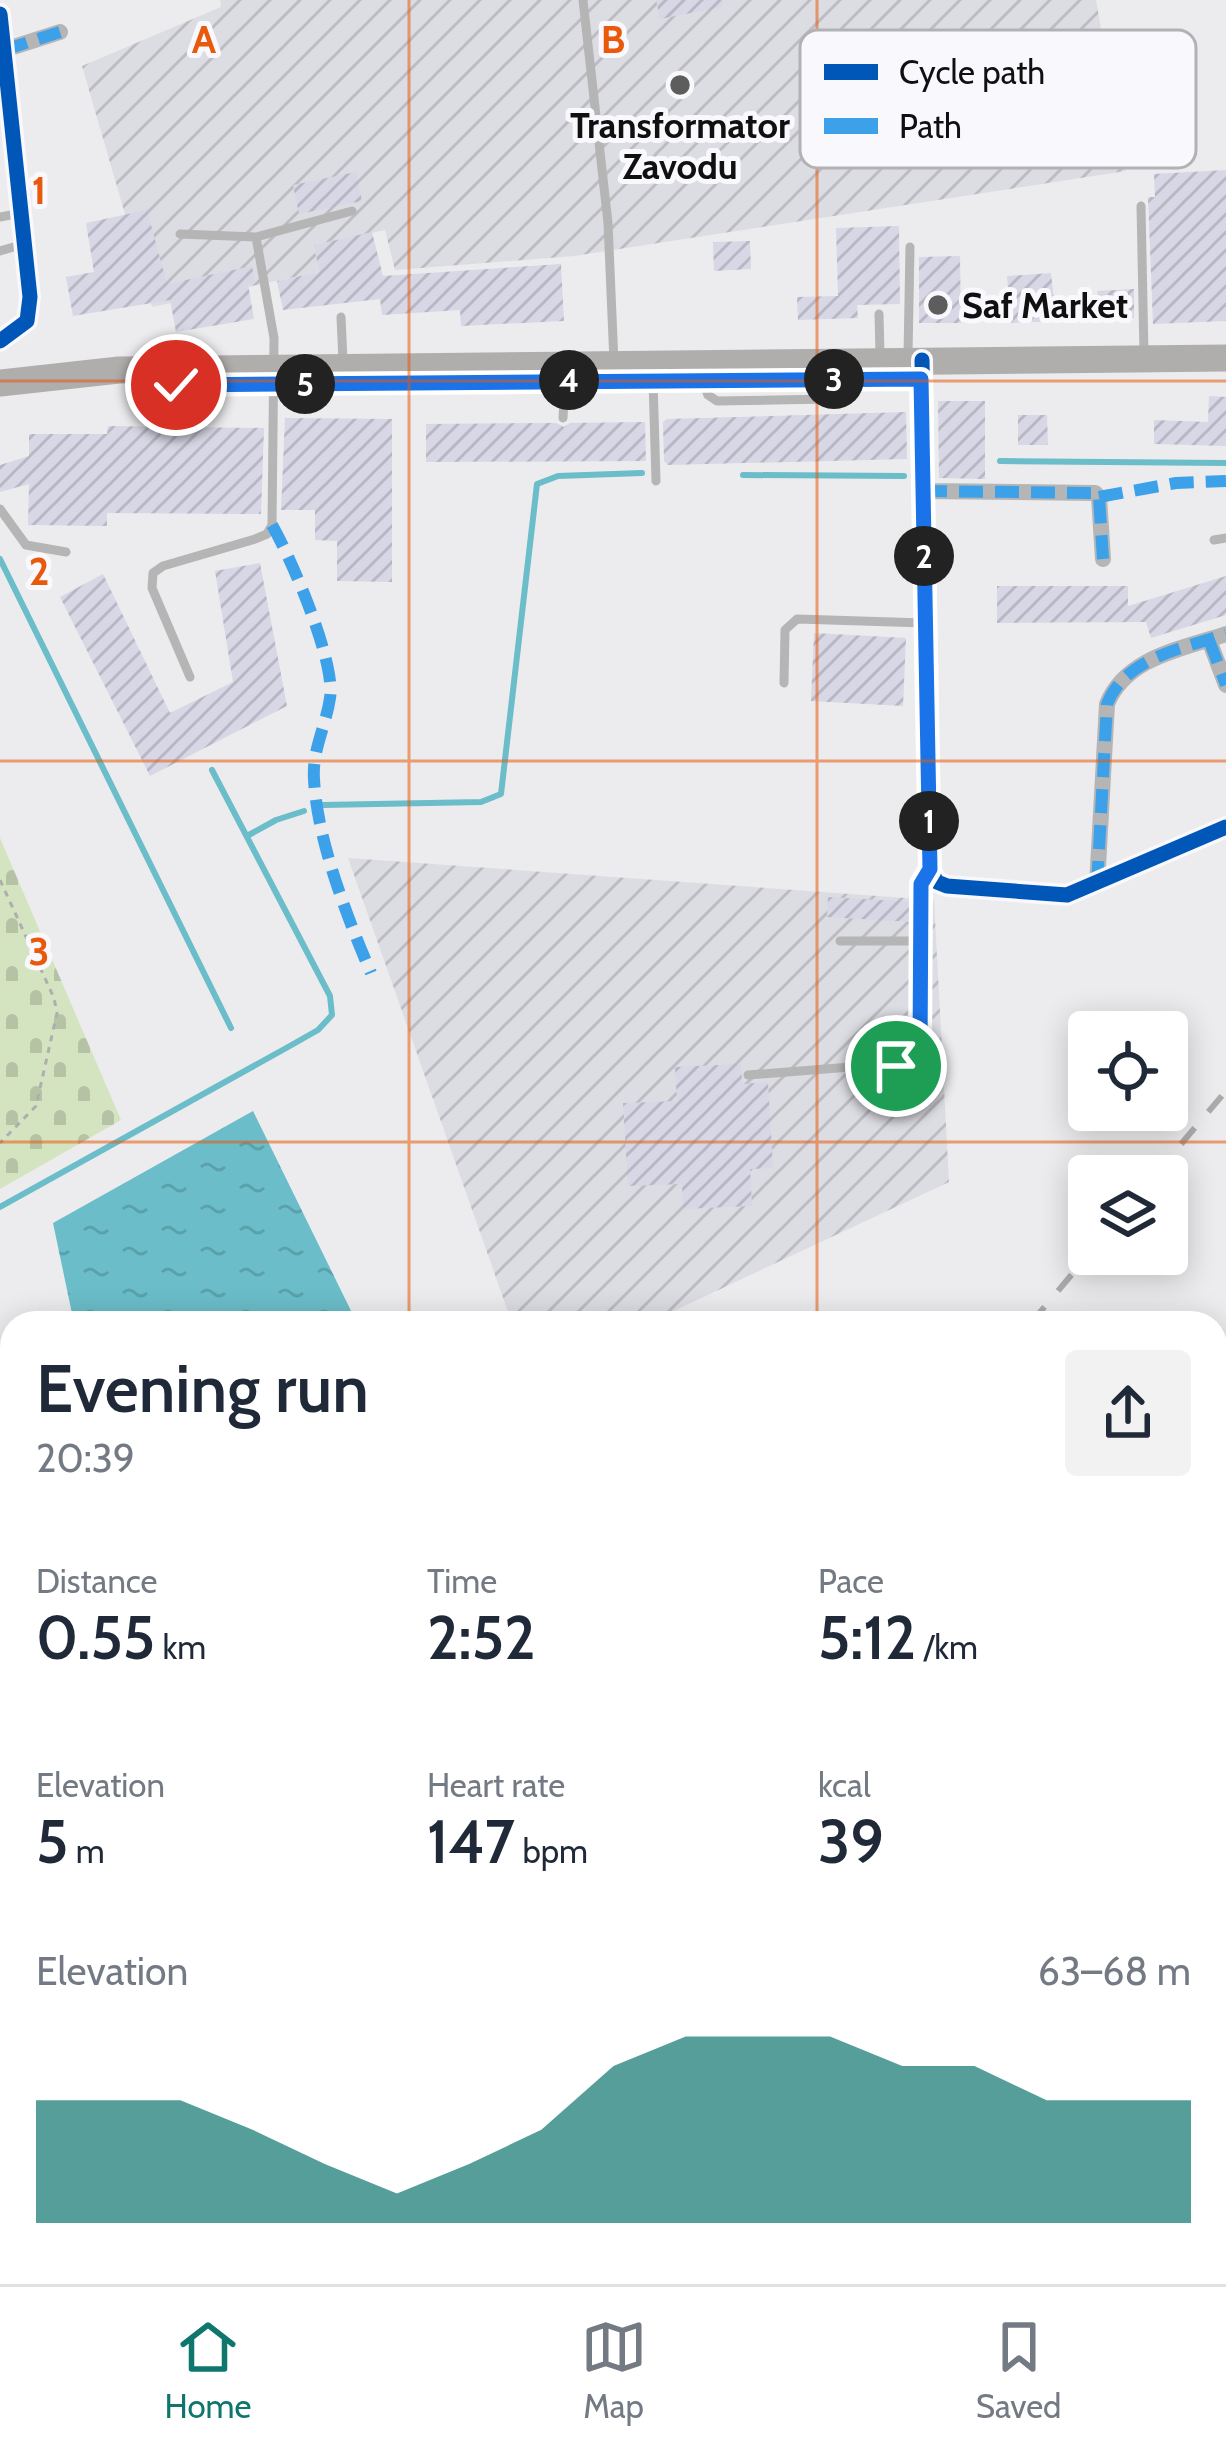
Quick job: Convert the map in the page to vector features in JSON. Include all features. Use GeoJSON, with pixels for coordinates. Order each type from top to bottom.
{"type":"FeatureCollection","features":[{"type":"Feature","properties":{"kind":"main road"},"geometry":{"type":"LineString","coordinates":[[0,383],[105,370],[565,380],[846,379],[908,365],[1226,358]]}},
{"type":"Feature","properties":{"kind":"main road"},"geometry":{"type":"LineString","coordinates":[[0,400],[343,366],[908,365],[1226,376]]}},
{"type":"Feature","properties":{"kind":"street"},"geometry":{"type":"LineString","coordinates":[[0,14],[5,112],[21,213],[29,314],[27,321],[0,341]]}},
{"type":"Feature","properties":{"kind":"street"},"geometry":{"type":"LineString","coordinates":[[4,50],[60,32]]}},
{"type":"Feature","properties":{"kind":"street"},"geometry":{"type":"LineString","coordinates":[[908,365],[923,490],[930,869],[937,882],[1051,897],[1097,885],[1226,826]]}},
{"type":"Feature","properties":{"kind":"street"},"geometry":{"type":"LineString","coordinates":[[923,490],[1095,493],[1102,559]]}},
{"type":"Feature","properties":{"kind":"street"},"geometry":{"type":"LineString","coordinates":[[1097,885],[1107,704],[1115,684],[1142,663],[1218,637],[1226,685]]}},
{"type":"Feature","properties":{"kind":"lane"},"geometry":{"type":"LineString","coordinates":[[583,0],[608,223],[614,362]]}},
{"type":"Feature","properties":{"kind":"lane"},"geometry":{"type":"LineString","coordinates":[[1141,206],[1144,358]]}},
{"type":"Feature","properties":{"kind":"lane"},"geometry":{"type":"LineString","coordinates":[[180,234],[256,236],[352,211]]}},
{"type":"Feature","properties":{"kind":"lane"},"geometry":{"type":"LineString","coordinates":[[0,217],[21,213]]}},
{"type":"Feature","properties":{"kind":"lane"},"geometry":{"type":"LineString","coordinates":[[190,677],[152,588],[153,573],[266,534],[272,525],[272,316],[256,236]]}},
{"type":"Feature","properties":{"kind":"lane"},"geometry":{"type":"LineString","coordinates":[[0,251],[24,244]]}},
{"type":"Feature","properties":{"kind":"lane"},"geometry":{"type":"LineString","coordinates":[[908,365],[910,247]]}},
{"type":"Feature","properties":{"kind":"lane"},"geometry":{"type":"LineString","coordinates":[[879,314],[908,365]]}},
{"type":"Feature","properties":{"kind":"lane"},"geometry":{"type":"LineString","coordinates":[[341,317],[343,366]]}},
{"type":"Feature","properties":{"kind":"lane"},"geometry":{"type":"LineString","coordinates":[[562,418],[565,380]]}},
{"type":"Feature","properties":{"kind":"lane"},"geometry":{"type":"LineString","coordinates":[[653,380],[656,481]]}},
{"type":"Feature","properties":{"kind":"lane"},"geometry":{"type":"LineString","coordinates":[[0,509],[26,544],[65,552]]}},
{"type":"Feature","properties":{"kind":"lane"},"geometry":{"type":"LineString","coordinates":[[784,683],[784,630],[796,619],[925,623]]}},
{"type":"Feature","properties":{"kind":"lane"},"geometry":{"type":"LineString","coordinates":[[748,1076],[914,1062],[921,1036],[921,884],[930,869]]}},
{"type":"Feature","properties":{"kind":"lane"},"geometry":{"type":"LineString","coordinates":[[840,941],[920,941]]}},
{"type":"Feature","properties":{"kind":"path"},"geometry":{"type":"LineString","coordinates":[[0,880],[57,1013],[37,1106],[0,1143]]}},
{"type":"Feature","properties":{"kind":"shaded area","name":"Transformator Zavodu"},"geometry":{"type":"Polygon","coordinates":[[[220,0],[1096,0],[1101,30],[800,30],[800,168],[1126,171],[574,256],[395,270],[385,230],[314,245],[319,272],[152,307],[82,66],[221,7],[220,0]]]}},
{"type":"Feature","properties":{"kind":"shaded area"},"geometry":{"type":"Polygon","coordinates":[[[348,858],[934,900],[949,1182],[674,1311],[508,1311],[348,858]]]}},
{"type":"Feature","properties":{"kind":"green space"},"geometry":{"type":"Polygon","coordinates":[[[0,838],[121,1120],[0,1189],[0,838]]]}},
{"type":"Feature","properties":{"kind":"water"},"geometry":{"type":"Polygon","coordinates":[[[253,1111],[351,1311],[71,1311],[53,1223],[253,1111]]]}},
{"type":"Feature","properties":{"kind":"building"},"geometry":{"type":"Polygon","coordinates":[[[656,0],[722,0],[722,7],[660,19],[656,0]]]}},
{"type":"Feature","properties":{"kind":"building"},"geometry":{"type":"Polygon","coordinates":[[[1226,170],[1226,321],[1153,324],[1148,197],[1155,197],[1154,174],[1226,170]]]}},
{"type":"Feature","properties":{"kind":"building"},"geometry":{"type":"Polygon","coordinates":[[[356,172],[362,201],[299,214],[293,185],[356,172]]]}},
{"type":"Feature","properties":{"kind":"building"},"geometry":{"type":"Polygon","coordinates":[[[147,210],[167,284],[252,266],[255,283],[248,284],[254,319],[176,332],[170,300],[73,316],[66,277],[94,272],[86,223],[147,210]]]}},
{"type":"Feature","properties":{"kind":"building"},"geometry":{"type":"Polygon","coordinates":[[[899,226],[900,304],[857,305],[858,318],[798,320],[797,297],[838,296],[836,228],[899,226]]]}},
{"type":"Feature","properties":{"kind":"building"},"geometry":{"type":"Polygon","coordinates":[[[372,232],[383,276],[561,264],[564,321],[461,326],[460,310],[382,315],[380,299],[283,310],[277,281],[319,272],[314,245],[372,232]]]}},
{"type":"Feature","properties":{"kind":"building"},"geometry":{"type":"Polygon","coordinates":[[[750,241],[751,269],[714,271],[713,242],[750,241]]]}},
{"type":"Feature","properties":{"kind":"building"},"geometry":{"type":"Polygon","coordinates":[[[960,256],[961,323],[919,323],[919,257],[960,256]]]}},
{"type":"Feature","properties":{"kind":"building"},"geometry":{"type":"Polygon","coordinates":[[[1051,273],[1054,300],[1134,289],[1134,318],[1011,323],[1007,276],[1051,273]]]}},
{"type":"Feature","properties":{"kind":"building"},"geometry":{"type":"Polygon","coordinates":[[[1209,396],[1226,397],[1226,446],[1154,444],[1154,420],[1208,422],[1209,396]]]}},
{"type":"Feature","properties":{"kind":"building"},"geometry":{"type":"Polygon","coordinates":[[[938,401],[985,401],[985,479],[939,478],[938,401]]]}},
{"type":"Feature","properties":{"kind":"building"},"geometry":{"type":"Polygon","coordinates":[[[906,412],[907,459],[668,465],[664,461],[663,422],[667,419],[906,412]]]}},
{"type":"Feature","properties":{"kind":"building"},"geometry":{"type":"Polygon","coordinates":[[[1018,415],[1047,415],[1048,445],[1018,445],[1018,415]]]}},
{"type":"Feature","properties":{"kind":"building"},"geometry":{"type":"Polygon","coordinates":[[[285,418],[392,419],[392,582],[337,581],[337,541],[315,540],[315,510],[281,510],[285,418]]]}},
{"type":"Feature","properties":{"kind":"building"},"geometry":{"type":"Polygon","coordinates":[[[645,422],[646,461],[426,462],[426,424],[556,423],[564,427],[570,423],[645,422]]]}},
{"type":"Feature","properties":{"kind":"building"},"geometry":{"type":"Polygon","coordinates":[[[108,426],[264,428],[261,514],[107,513],[107,526],[28,525],[29,484],[0,492],[0,465],[29,456],[29,434],[107,434],[108,426]]]}},
{"type":"Feature","properties":{"kind":"building"},"geometry":{"type":"Polygon","coordinates":[[[260,563],[287,706],[150,776],[60,597],[103,574],[170,713],[233,682],[215,571],[260,563]]]}},
{"type":"Feature","properties":{"kind":"building"},"geometry":{"type":"Polygon","coordinates":[[[1226,576],[1226,615],[1151,638],[1146,622],[997,623],[997,586],[1128,586],[1128,606],[1226,576]]]}},
{"type":"Feature","properties":{"kind":"building"},"geometry":{"type":"Polygon","coordinates":[[[814,633],[906,638],[903,706],[811,701],[814,633]]]}},
{"type":"Feature","properties":{"kind":"building"},"geometry":{"type":"Polygon","coordinates":[[[828,897],[912,902],[911,922],[827,917],[828,897]]]}},
{"type":"Feature","properties":{"kind":"building"},"geometry":{"type":"Polygon","coordinates":[[[741,1064],[742,1084],[768,1082],[773,1168],[750,1169],[752,1206],[683,1209],[682,1184],[628,1186],[623,1103],[677,1101],[675,1067],[741,1064]]]}},
{"type":"Feature","properties":{"kind":"waterway"},"geometry":{"type":"LineString","coordinates":[[1000,461],[1226,463]]}},
{"type":"Feature","properties":{"kind":"waterway"},"geometry":{"type":"LineString","coordinates":[[323,805],[481,802],[501,794],[537,484],[558,476],[642,473]]}},
{"type":"Feature","properties":{"kind":"waterway"},"geometry":{"type":"LineString","coordinates":[[743,475],[904,476]]}},
{"type":"Feature","properties":{"kind":"waterway"},"geometry":{"type":"LineString","coordinates":[[0,559],[231,1028]]}},
{"type":"Feature","properties":{"kind":"waterway"},"geometry":{"type":"LineString","coordinates":[[0,1207],[318,1030],[332,1015],[330,996],[212,770]]}},
{"type":"Feature","properties":{"kind":"waterway"},"geometry":{"type":"LineString","coordinates":[[247,836],[304,811]]}},
{"type":"Feature","properties":{"kind":"railway"},"geometry":{"type":"LineString","coordinates":[[1172,1155],[1226,1091]]}},
{"type":"Feature","properties":{"kind":"railway"},"geometry":{"type":"LineString","coordinates":[[1041,1311],[1071,1275]]}},
{"type":"Feature","properties":{"kind":"marked path"},"geometry":{"type":"LineString","coordinates":[[4,50],[60,32]]}},
{"type":"Feature","properties":{"kind":"marked path"},"geometry":{"type":"LineString","coordinates":[[1099,497],[1176,483],[1226,481]]}},
{"type":"Feature","properties":{"kind":"marked path"},"geometry":{"type":"LineString","coordinates":[[923,491],[1095,493],[1103,559]]}},
{"type":"Feature","properties":{"kind":"marked path"},"geometry":{"type":"LineString","coordinates":[[272,525],[300,585],[326,660],[330,698],[315,758],[316,803],[335,878],[371,973]]}},
{"type":"Feature","properties":{"kind":"marked path"},"geometry":{"type":"LineString","coordinates":[[1097,885],[1107,704],[1127,675],[1141,665],[1226,634]]}},
{"type":"Feature","properties":{"kind":"marked path"},"geometry":{"type":"LineString","coordinates":[[1209,640],[1226,685]]}},
{"type":"Feature","properties":{"kind":"cycle path"},"geometry":{"type":"LineString","coordinates":[[0,14],[30,297],[27,321],[0,341]]}},
{"type":"Feature","properties":{"kind":"cycle path"},"geometry":{"type":"LineString","coordinates":[[922,360],[930,869],[937,882],[1067,895],[1226,827]]}},
{"type":"Feature","properties":{"kind":"place","name":"Transformator Zavodu"},"geometry":{"type":"Point","coordinates":[680,85]}},
{"type":"Feature","properties":{"kind":"place","name":"Saf Market"},"geometry":{"type":"Point","coordinates":[938,305]}},
{"type":"Feature","properties":{"kind":"route"},"geometry":{"type":"LineString","coordinates":[[176,385],[921,379],[930,869],[921,884],[920,1052],[914,1062],[896,1066]]}}]}
